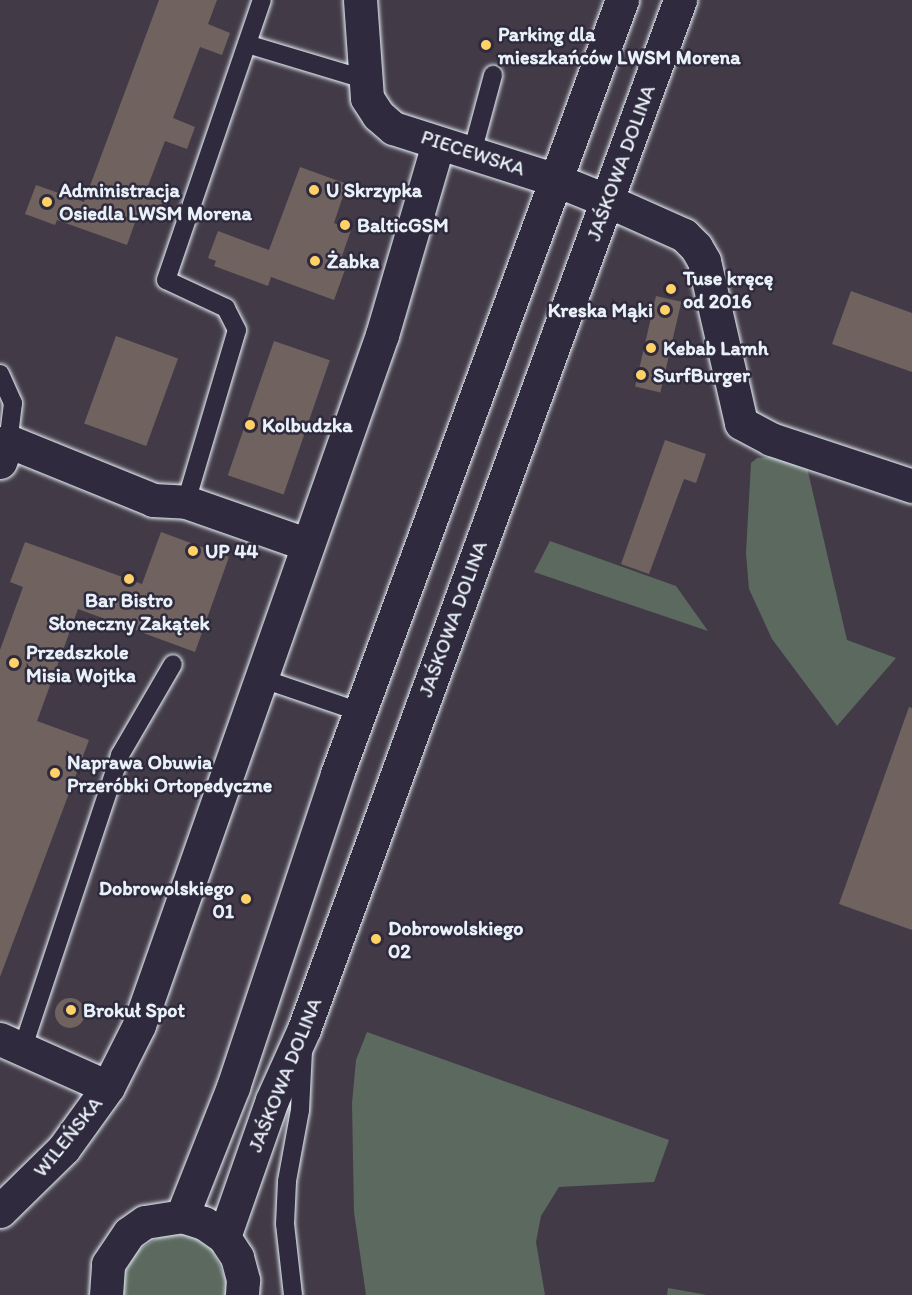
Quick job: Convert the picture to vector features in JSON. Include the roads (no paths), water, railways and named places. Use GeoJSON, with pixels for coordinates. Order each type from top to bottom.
{"type":"FeatureCollection","features":[{"type":"Feature","properties":{"kind":"street","name":"PIECEWSKA"},"geometry":{"type":"LineString","coordinates":[[360,0],[364,79],[367,98],[378,115],[393,128],[556,180],[684,235],[696,246],[707,272],[741,423],[771,439],[912,486]]}},
{"type":"Feature","properties":{"kind":"street"},"geometry":{"type":"LineString","coordinates":[[182,1216],[233,1087],[360,712],[622,0]]}},
{"type":"Feature","properties":{"kind":"street","name":"JAŚKOWA DOLINA"},"geometry":{"type":"LineString","coordinates":[[224,1237],[272,1100],[304,1029],[680,0]]}},
{"type":"Feature","properties":{"kind":"street"},"geometry":{"type":"LineString","coordinates":[[12,1043],[108,1087],[139,1025],[306,544],[382,335],[438,143]]}},
{"type":"Feature","properties":{"kind":"street"},"geometry":{"type":"LineString","coordinates":[[4,451],[153,500],[186,502],[306,544]]}},
{"type":"Feature","properties":{"kind":"street","name":"WILEŃSKA"},"geometry":{"type":"LineString","coordinates":[[0,1211],[64,1148],[108,1087]]}},
{"type":"Feature","properties":{"kind":"street"},"geometry":{"type":"LineString","coordinates":[[99,1291],[116,1247],[129,1233],[163,1217],[182,1216],[204,1223],[224,1237],[237,1257],[243,1280],[242,1295]]}},
{"type":"Feature","properties":{"kind":"lane"},"geometry":{"type":"LineString","coordinates":[[186,502],[237,330],[226,308],[166,280],[262,0]]}},
{"type":"Feature","properties":{"kind":"lane"},"geometry":{"type":"LineString","coordinates":[[247,44],[364,79]]}},
{"type":"Feature","properties":{"kind":"lane"},"geometry":{"type":"LineString","coordinates":[[472,153],[493,75]]}},
{"type":"Feature","properties":{"kind":"lane"},"geometry":{"type":"LineString","coordinates":[[0,374],[13,403],[4,451]]}},
{"type":"Feature","properties":{"kind":"lane"},"geometry":{"type":"LineString","coordinates":[[12,1043],[120,754],[173,664]]}},
{"type":"Feature","properties":{"kind":"lane"},"geometry":{"type":"LineString","coordinates":[[260,678],[360,712]]}},
{"type":"Feature","properties":{"kind":"lane"},"geometry":{"type":"LineString","coordinates":[[292,1295],[285,1224],[287,1181],[300,1110],[304,1029]]}},
{"type":"Feature","properties":{"kind":"place","name":"Parking dla mieszkańców LWSM Morena"},"geometry":{"type":"Point","coordinates":[486,45]}},
{"type":"Feature","properties":{"kind":"place","name":"U Skrzypka"},"geometry":{"type":"Point","coordinates":[314,190]}},
{"type":"Feature","properties":{"kind":"place","name":"Administracja Osiedla LWSM Morena"},"geometry":{"type":"Point","coordinates":[47,202]}},
{"type":"Feature","properties":{"kind":"place","name":"BalticGSM"},"geometry":{"type":"Point","coordinates":[345,225]}},
{"type":"Feature","properties":{"kind":"place","name":"Żabka"},"geometry":{"type":"Point","coordinates":[315,261]}},
{"type":"Feature","properties":{"kind":"place","name":"Tuse kręcę od 2016"},"geometry":{"type":"Point","coordinates":[671,289]}},
{"type":"Feature","properties":{"kind":"place","name":"Kreska Mąki"},"geometry":{"type":"Point","coordinates":[665,310]}},
{"type":"Feature","properties":{"kind":"place","name":"Kebab Lamh"},"geometry":{"type":"Point","coordinates":[651,348]}},
{"type":"Feature","properties":{"kind":"place","name":"SurfBurger"},"geometry":{"type":"Point","coordinates":[641,375]}},
{"type":"Feature","properties":{"kind":"place","name":"Kolbudzka"},"geometry":{"type":"Point","coordinates":[250,425]}},
{"type":"Feature","properties":{"kind":"place","name":"UP 44"},"geometry":{"type":"Point","coordinates":[193,551]}},
{"type":"Feature","properties":{"kind":"place","name":"Bar Bistro Słoneczny Zakątek"},"geometry":{"type":"Point","coordinates":[129,579]}},
{"type":"Feature","properties":{"kind":"place","name":"Przedszkole Misia Wojtka"},"geometry":{"type":"Point","coordinates":[14,663]}},
{"type":"Feature","properties":{"kind":"place","name":"Naprawa Obuwia Przeróbki Ortopedyczne"},"geometry":{"type":"Point","coordinates":[55,773]}},
{"type":"Feature","properties":{"kind":"place","name":"Dobrowolskiego 01"},"geometry":{"type":"Point","coordinates":[246,899]}},
{"type":"Feature","properties":{"kind":"place","name":"Dobrowolskiego 02"},"geometry":{"type":"Point","coordinates":[376,939]}},
{"type":"Feature","properties":{"kind":"place","name":"Brokuł Spot"},"geometry":{"type":"Point","coordinates":[71,1010]}}]}
